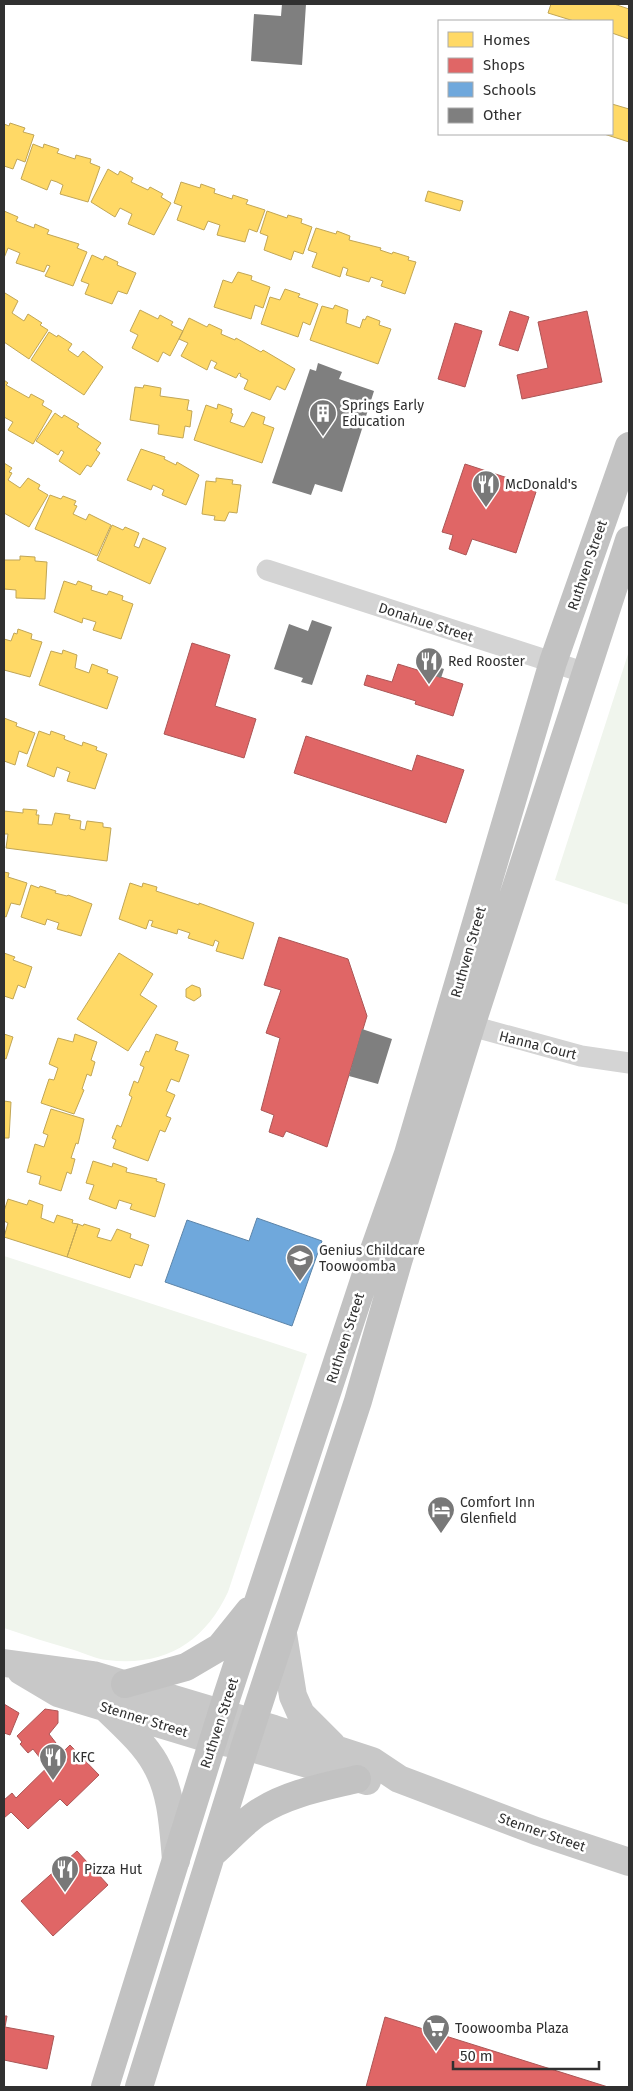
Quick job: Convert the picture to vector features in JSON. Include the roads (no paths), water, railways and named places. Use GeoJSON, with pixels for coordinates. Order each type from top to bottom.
{"type":"FeatureCollection","features":[{"type":"Feature","properties":{"kind":"highway","name":"Ruthven Street"},"geometry":{"type":"LineString","coordinates":[[139,2087],[249,1734],[358,1401],[398,1262],[460,1023],[525,754],[553,662],[629,446]]}},
{"type":"Feature","properties":{"kind":"highway","name":"Ruthven Street"},"geometry":{"type":"LineString","coordinates":[[105,2087],[213,1740],[374,1250],[408,1154],[460,1023],[586,673],[629,540]]}},
{"type":"Feature","properties":{"kind":"highway"},"geometry":{"type":"LineString","coordinates":[[125,1684],[186,1667],[220,1647],[258,1601]]}},
{"type":"Feature","properties":{"kind":"highway"},"geometry":{"type":"LineString","coordinates":[[212,1854],[258,1813],[272,1805],[303,1792],[357,1779]]}},
{"type":"Feature","properties":{"kind":"main road"},"geometry":{"type":"LineString","coordinates":[[283,1634],[293,1696],[301,1714],[337,1750]]}},
{"type":"Feature","properties":{"kind":"main road","name":"Stenner Street"},"geometry":{"type":"LineString","coordinates":[[7,1664],[93,1675],[125,1684],[222,1713],[249,1734],[357,1779],[369,1782],[399,1779]]}},
{"type":"Feature","properties":{"kind":"main road","name":"Stenner Street"},"geometry":{"type":"LineString","coordinates":[[7,1664],[58,1693],[213,1740],[249,1734],[337,1750],[372,1761],[399,1779],[536,1831],[629,1862]]}},
{"type":"Feature","properties":{"kind":"main road"},"geometry":{"type":"LineString","coordinates":[[105,1707],[142,1745],[155,1763],[170,1800],[176,1860]]}},
{"type":"Feature","properties":{"kind":"street","name":"Donahue Street"},"geometry":{"type":"LineString","coordinates":[[267,570],[586,673]]}},
{"type":"Feature","properties":{"kind":"street","name":"Hanna Court"},"geometry":{"type":"LineString","coordinates":[[460,1023],[581,1056],[629,1063]]}},
{"type":"Feature","properties":{"kind":"place","name":"Springs Early Education"},"geometry":{"type":"Point","coordinates":[323,437]}},
{"type":"Feature","properties":{"kind":"place","name":"McDonald's"},"geometry":{"type":"Point","coordinates":[486,508]}},
{"type":"Feature","properties":{"kind":"place","name":"Red Rooster"},"geometry":{"type":"Point","coordinates":[429,685]}},
{"type":"Feature","properties":{"kind":"place","name":"Genius Childcare Toowoomba"},"geometry":{"type":"Point","coordinates":[300,1282]}},
{"type":"Feature","properties":{"kind":"place","name":"Comfort Inn Glenfield"},"geometry":{"type":"Point","coordinates":[441,1534]}},
{"type":"Feature","properties":{"kind":"place","name":"KFC"},"geometry":{"type":"Point","coordinates":[53,1781]}},
{"type":"Feature","properties":{"kind":"place","name":"Pizza Hut"},"geometry":{"type":"Point","coordinates":[65,1893]}},
{"type":"Feature","properties":{"kind":"place","name":"Toowoomba Plaza"},"geometry":{"type":"Point","coordinates":[436,2052]}}]}
